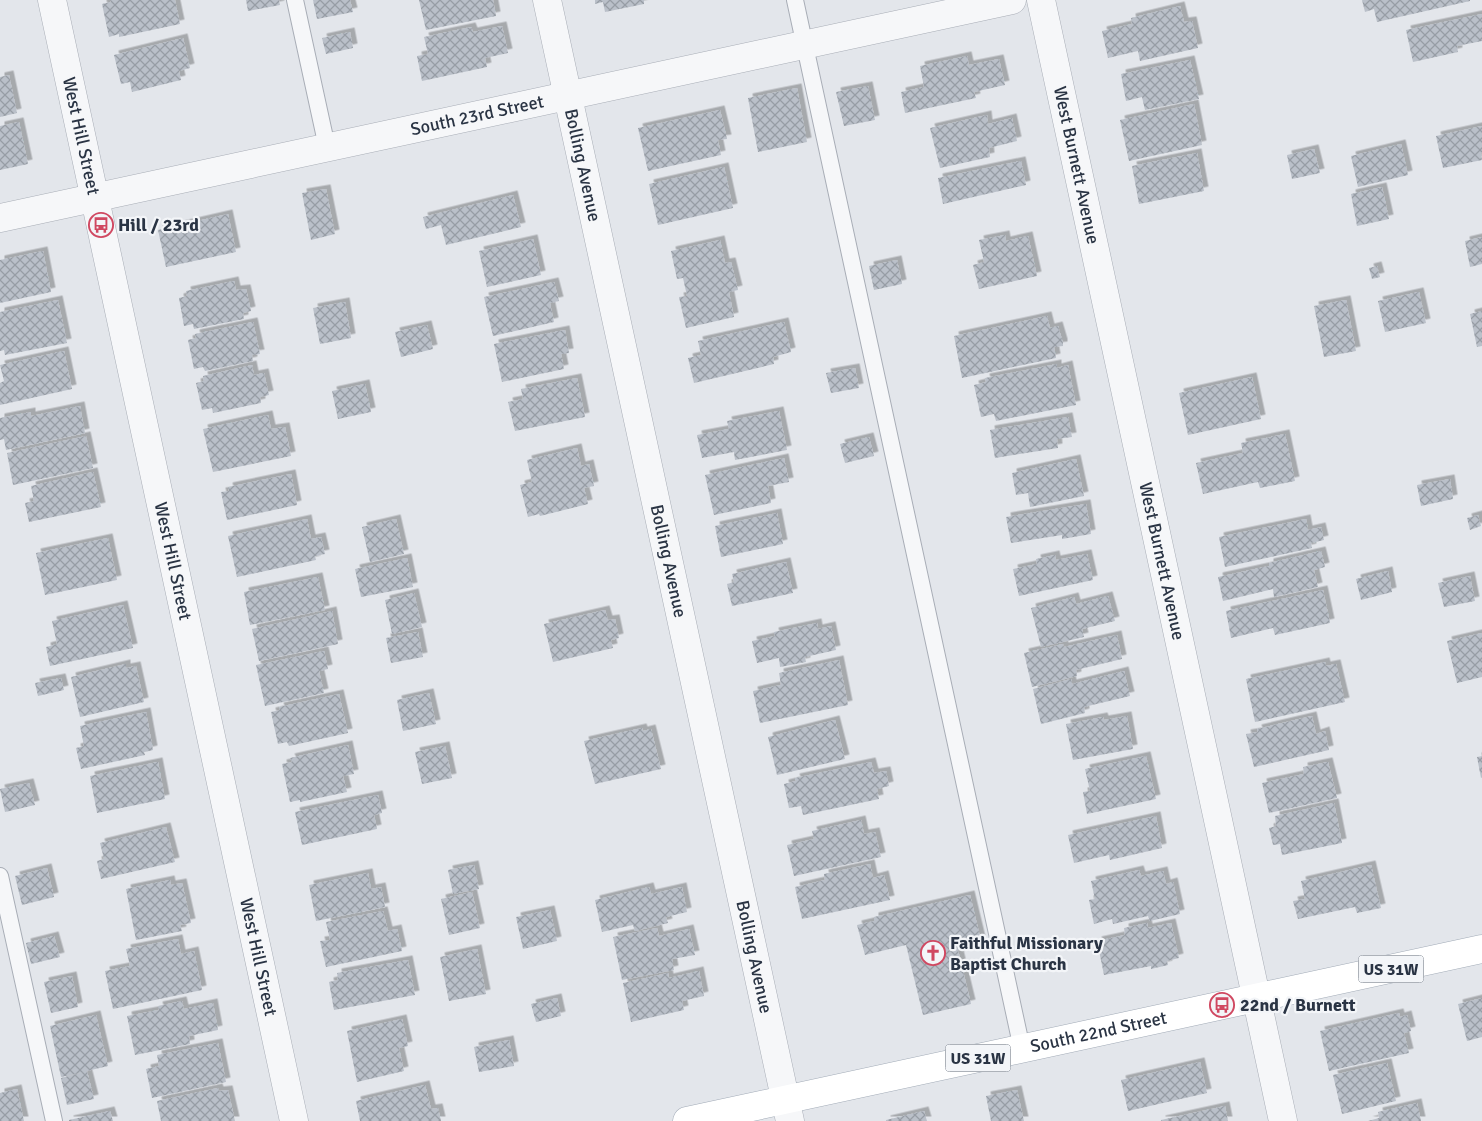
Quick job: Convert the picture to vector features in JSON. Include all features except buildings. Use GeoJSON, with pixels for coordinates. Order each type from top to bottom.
{"type":"FeatureCollection","features":[{"type":"Feature","properties":{"kind":"main road","name":"South 22nd Street"},"geometry":{"type":"LineString","coordinates":[[687,1121],[788,1110],[1022,1049],[1482,949]]}},
{"type":"Feature","properties":{"kind":"street","name":"West Hill Street"},"geometry":{"type":"LineString","coordinates":[[52,0],[294,1121]]}},
{"type":"Feature","properties":{"kind":"street","name":"Bolling Avenue"},"geometry":{"type":"LineString","coordinates":[[547,0],[788,1110]]}},
{"type":"Feature","properties":{"kind":"street","name":"South 23rd Street"},"geometry":{"type":"LineString","coordinates":[[0,218],[1012,0]]}},
{"type":"Feature","properties":{"kind":"street","name":"West Burnett Avenue"},"geometry":{"type":"LineString","coordinates":[[1041,0],[1284,1121]]}},
{"type":"Feature","properties":{"kind":"lane"},"geometry":{"type":"LineString","coordinates":[[295,0],[327,148]]}},
{"type":"Feature","properties":{"kind":"lane"},"geometry":{"type":"LineString","coordinates":[[795,0],[1022,1049]]}},
{"type":"Feature","properties":{"kind":"lane"},"geometry":{"type":"LineString","coordinates":[[0,876],[54,1121]]}},
{"type":"Feature","properties":{"kind":"place","name":"Hill / 23rd"},"geometry":{"type":"Point","coordinates":[101,225]}},
{"type":"Feature","properties":{"kind":"place","name":"Faithful Missionary Baptist Church"},"geometry":{"type":"Point","coordinates":[933,953]}},
{"type":"Feature","properties":{"kind":"place","name":"22nd / Burnett"},"geometry":{"type":"Point","coordinates":[1222,1005]}}]}
